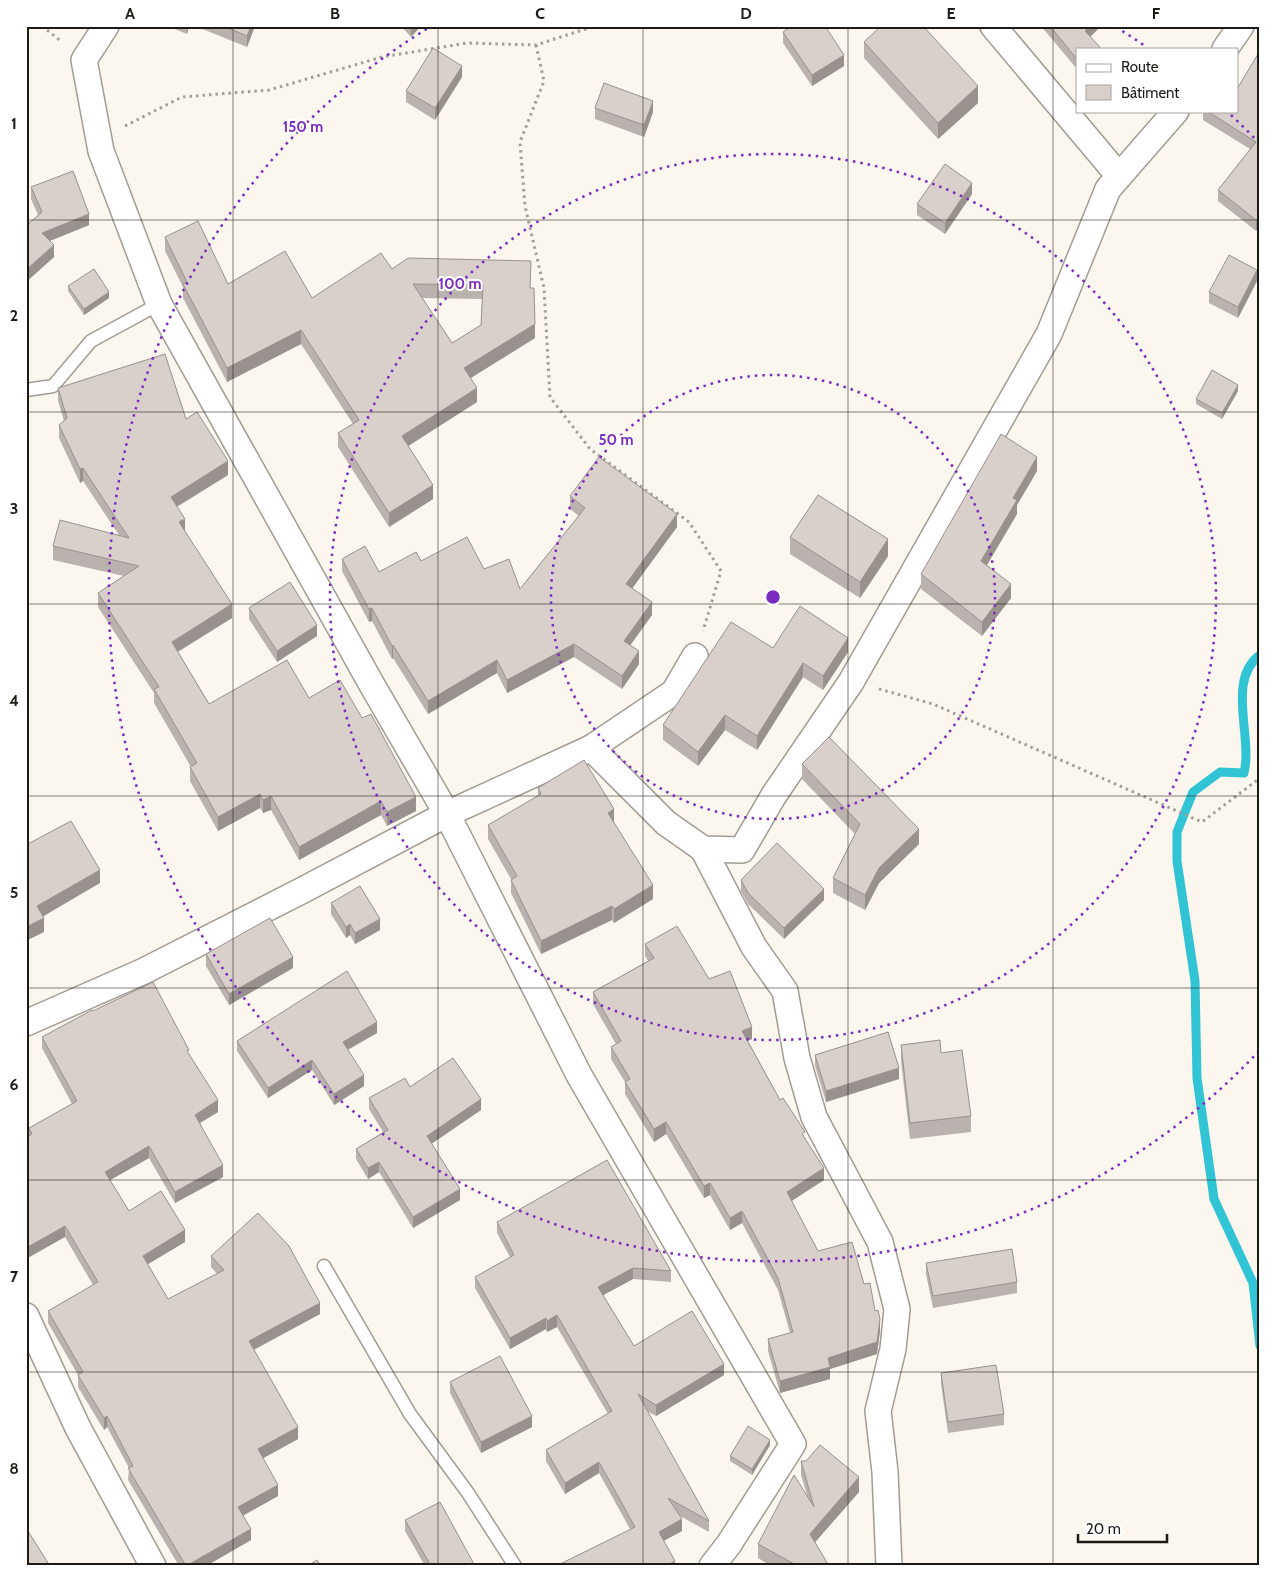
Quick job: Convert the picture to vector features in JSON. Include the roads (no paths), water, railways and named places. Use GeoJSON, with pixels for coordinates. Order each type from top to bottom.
{"type":"FeatureCollection","features":[{"type":"Feature","properties":{"kind":"street"},"geometry":{"type":"LineString","coordinates":[[106,26],[84,60],[101,151],[159,304],[372,685],[447,814],[579,1075],[793,1444],[729,1544],[712,1566]]}},
{"type":"Feature","properties":{"kind":"street"},"geometry":{"type":"LineString","coordinates":[[993,26],[1120,176]]}},
{"type":"Feature","properties":{"kind":"street"},"geometry":{"type":"LineString","coordinates":[[1226,48],[1241,26]]}},
{"type":"Feature","properties":{"kind":"street"},"geometry":{"type":"LineString","coordinates":[[703,849],[742,850],[774,795],[851,682],[1049,334],[1108,189],[1175,112]]}},
{"type":"Feature","properties":{"kind":"street"},"geometry":{"type":"LineString","coordinates":[[26,1023],[144,971],[304,890],[447,814],[590,748],[674,692],[695,656]]}},
{"type":"Feature","properties":{"kind":"street"},"geometry":{"type":"LineString","coordinates":[[590,748],[666,824],[703,849],[754,947],[785,991],[797,1058],[814,1117],[880,1242],[897,1309],[893,1349],[878,1411],[885,1472],[889,1566]]}},
{"type":"Feature","properties":{"kind":"street"},"geometry":{"type":"LineString","coordinates":[[26,1316],[78,1428],[152,1566]]}},
{"type":"Feature","properties":{"kind":"lane"},"geometry":{"type":"LineString","coordinates":[[26,390],[54,386],[91,341],[159,304]]}},
{"type":"Feature","properties":{"kind":"lane"},"geometry":{"type":"LineString","coordinates":[[324,1266],[410,1414],[468,1493],[515,1566]]}},
{"type":"Feature","properties":{"kind":"waterway"},"geometry":{"type":"LineString","coordinates":[[1260,655],[1250,666],[1244,679],[1242,694],[1246,742],[1244,773],[1220,772],[1193,792],[1177,832],[1177,861],[1195,981],[1197,1078],[1214,1199],[1253,1283],[1260,1346]]}}]}
